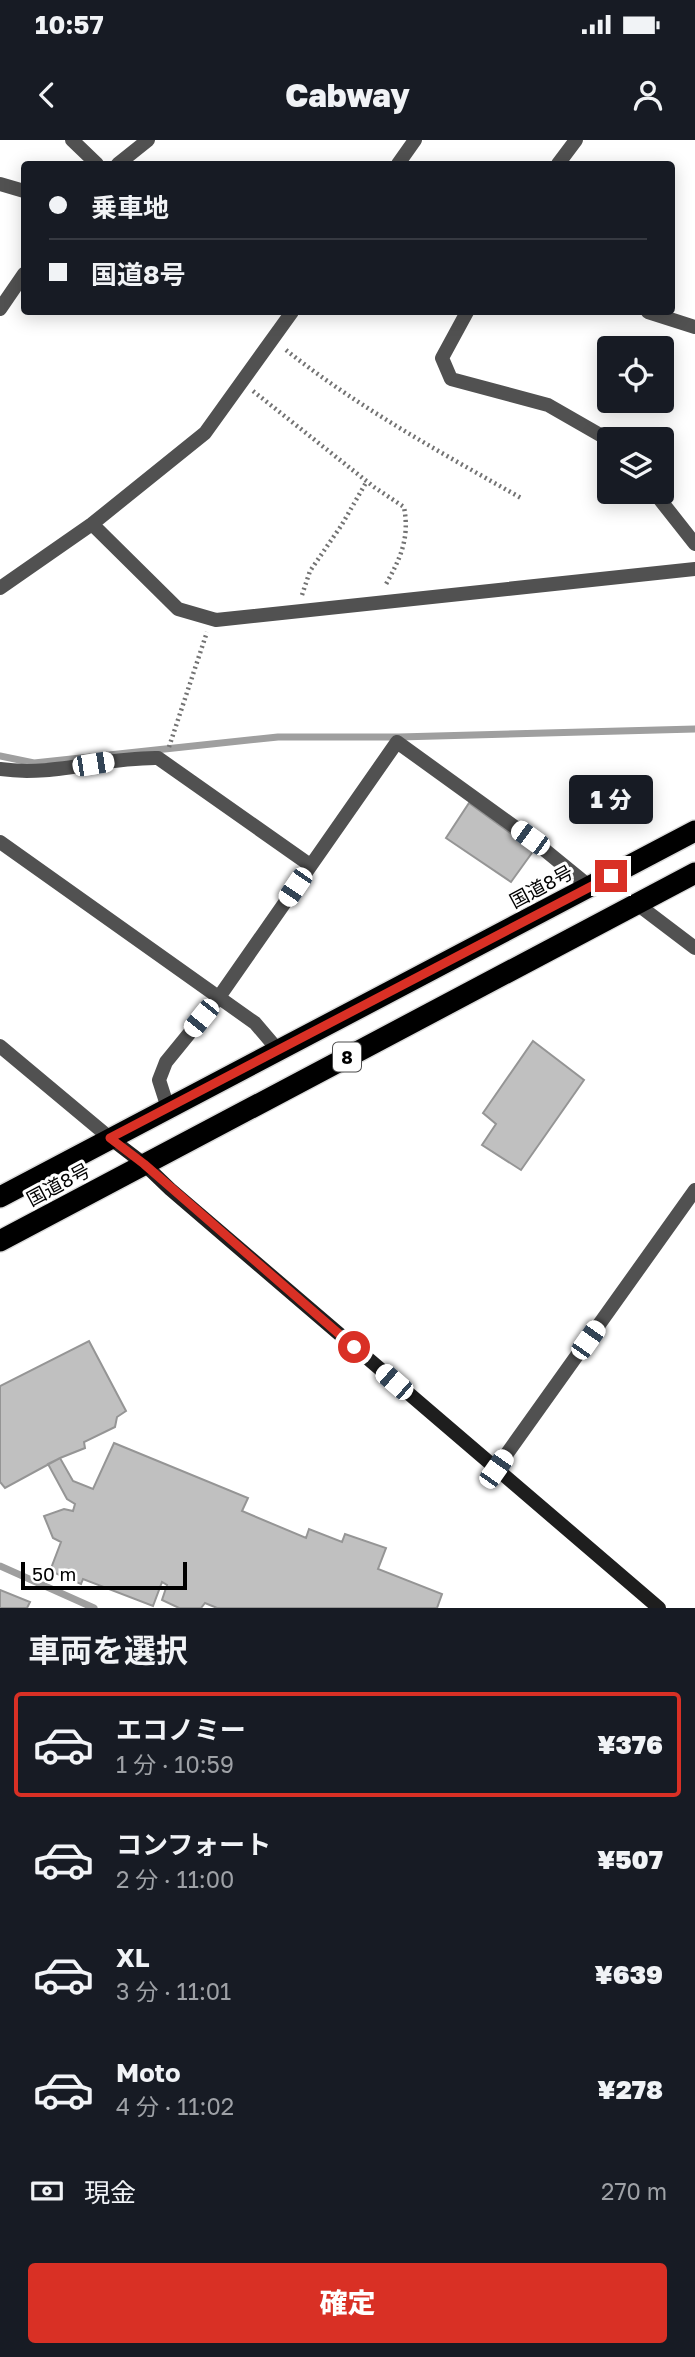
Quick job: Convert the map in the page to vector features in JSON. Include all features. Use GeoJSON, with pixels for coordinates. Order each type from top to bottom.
{"type":"FeatureCollection","features":[{"type":"Feature","properties":{"kind":"highway","name":"国道8号"},"geometry":{"type":"LineString","coordinates":[[0,1197],[695,831]]}},
{"type":"Feature","properties":{"kind":"highway","name":"国道8号"},"geometry":{"type":"LineString","coordinates":[[0,1241],[695,873]]}},
{"type":"Feature","properties":{"kind":"street"},"geometry":{"type":"LineString","coordinates":[[72,140],[94,161]]}},
{"type":"Feature","properties":{"kind":"street"},"geometry":{"type":"LineString","coordinates":[[122,161],[148,140]]}},
{"type":"Feature","properties":{"kind":"street"},"geometry":{"type":"LineString","coordinates":[[400,161],[415,140]]}},
{"type":"Feature","properties":{"kind":"street"},"geometry":{"type":"LineString","coordinates":[[560,161],[576,140]]}},
{"type":"Feature","properties":{"kind":"street"},"geometry":{"type":"LineString","coordinates":[[0,184],[21,190]]}},
{"type":"Feature","properties":{"kind":"street"},"geometry":{"type":"LineString","coordinates":[[0,309],[21,278]]}},
{"type":"Feature","properties":{"kind":"street"},"geometry":{"type":"LineString","coordinates":[[0,588],[92,524],[205,433],[290,315]]}},
{"type":"Feature","properties":{"kind":"street"},"geometry":{"type":"LineString","coordinates":[[465,315],[442,358],[450,379],[548,405],[597,433]]}},
{"type":"Feature","properties":{"kind":"street"},"geometry":{"type":"LineString","coordinates":[[657,315],[695,327]]}},
{"type":"Feature","properties":{"kind":"street"},"geometry":{"type":"LineString","coordinates":[[663,504],[695,544]]}},
{"type":"Feature","properties":{"kind":"street"},"geometry":{"type":"LineString","coordinates":[[92,524],[178,609],[216,620],[695,569]]}},
{"type":"Feature","properties":{"kind":"street"},"geometry":{"type":"LineString","coordinates":[[168,1108],[159,1080],[166,1062],[219,997],[397,742],[530,838],[590,887]]}},
{"type":"Feature","properties":{"kind":"street"},"geometry":{"type":"LineString","coordinates":[[0,769],[50,771],[135,758],[158,758],[310,865]]}},
{"type":"Feature","properties":{"kind":"street"},"geometry":{"type":"LineString","coordinates":[[0,842],[255,1023],[278,1050]]}},
{"type":"Feature","properties":{"kind":"street"},"geometry":{"type":"LineString","coordinates":[[637,904],[695,948]]}},
{"type":"Feature","properties":{"kind":"street"},"geometry":{"type":"LineString","coordinates":[[0,1046],[144,1164],[659,1608]]}},
{"type":"Feature","properties":{"kind":"street"},"geometry":{"type":"LineString","coordinates":[[496,1469],[695,1190]]}},
{"type":"Feature","properties":{"kind":"path"},"geometry":{"type":"LineString","coordinates":[[272,339],[324,381],[395,426],[522,498]]}},
{"type":"Feature","properties":{"kind":"path"},"geometry":{"type":"LineString","coordinates":[[242,382],[404,507],[408,527],[398,562],[375,603]]}},
{"type":"Feature","properties":{"kind":"path"},"geometry":{"type":"LineString","coordinates":[[297,611],[310,571],[341,527],[367,481]]}},
{"type":"Feature","properties":{"kind":"path"},"geometry":{"type":"LineString","coordinates":[[173,739],[194,665],[212,618]]}},
{"type":"Feature","properties":{"kind":"building"},"geometry":{"type":"Polygon","coordinates":[[[469,803],[534,850],[511,882],[446,838],[469,803]]]}},
{"type":"Feature","properties":{"kind":"building"},"geometry":{"type":"Polygon","coordinates":[[[533,1041],[584,1080],[521,1170],[482,1145],[496,1124],[483,1113],[533,1041]]]}},
{"type":"Feature","properties":{"kind":"building"},"geometry":{"type":"Polygon","coordinates":[[[89,1341],[126,1411],[117,1417],[115,1427],[84,1442],[85,1448],[60,1458],[5,1488],[0,1482],[0,1386],[89,1341]]]}},
{"type":"Feature","properties":{"kind":"building"},"geometry":{"type":"Polygon","coordinates":[[[114,1443],[248,1498],[242,1511],[306,1538],[309,1529],[342,1542],[345,1534],[386,1548],[378,1569],[442,1594],[437,1608],[217,1608],[205,1603],[201,1608],[179,1608],[162,1600],[167,1585],[162,1582],[153,1606],[83,1579],[81,1584],[50,1571],[61,1542],[53,1538],[44,1516],[64,1509],[73,1511],[75,1504],[67,1499],[48,1464],[60,1458],[73,1481],[93,1489],[114,1443]]]}},
{"type":"Feature","properties":{"kind":"building"},"geometry":{"type":"Polygon","coordinates":[[[0,1590],[30,1602],[27,1608],[0,1608],[0,1590]]]}},
{"type":"Feature","properties":{"kind":"waterway"},"geometry":{"type":"LineString","coordinates":[[0,756],[34,763],[278,737],[399,737],[695,729]]}},
{"type":"Feature","properties":{"kind":"waterway"},"geometry":{"type":"LineString","coordinates":[[0,1566],[94,1608]]}},
{"type":"Feature","properties":{"kind":"route"},"geometry":{"type":"LineString","coordinates":[[354,1347],[144,1164],[110,1138],[611,876]]}}]}
